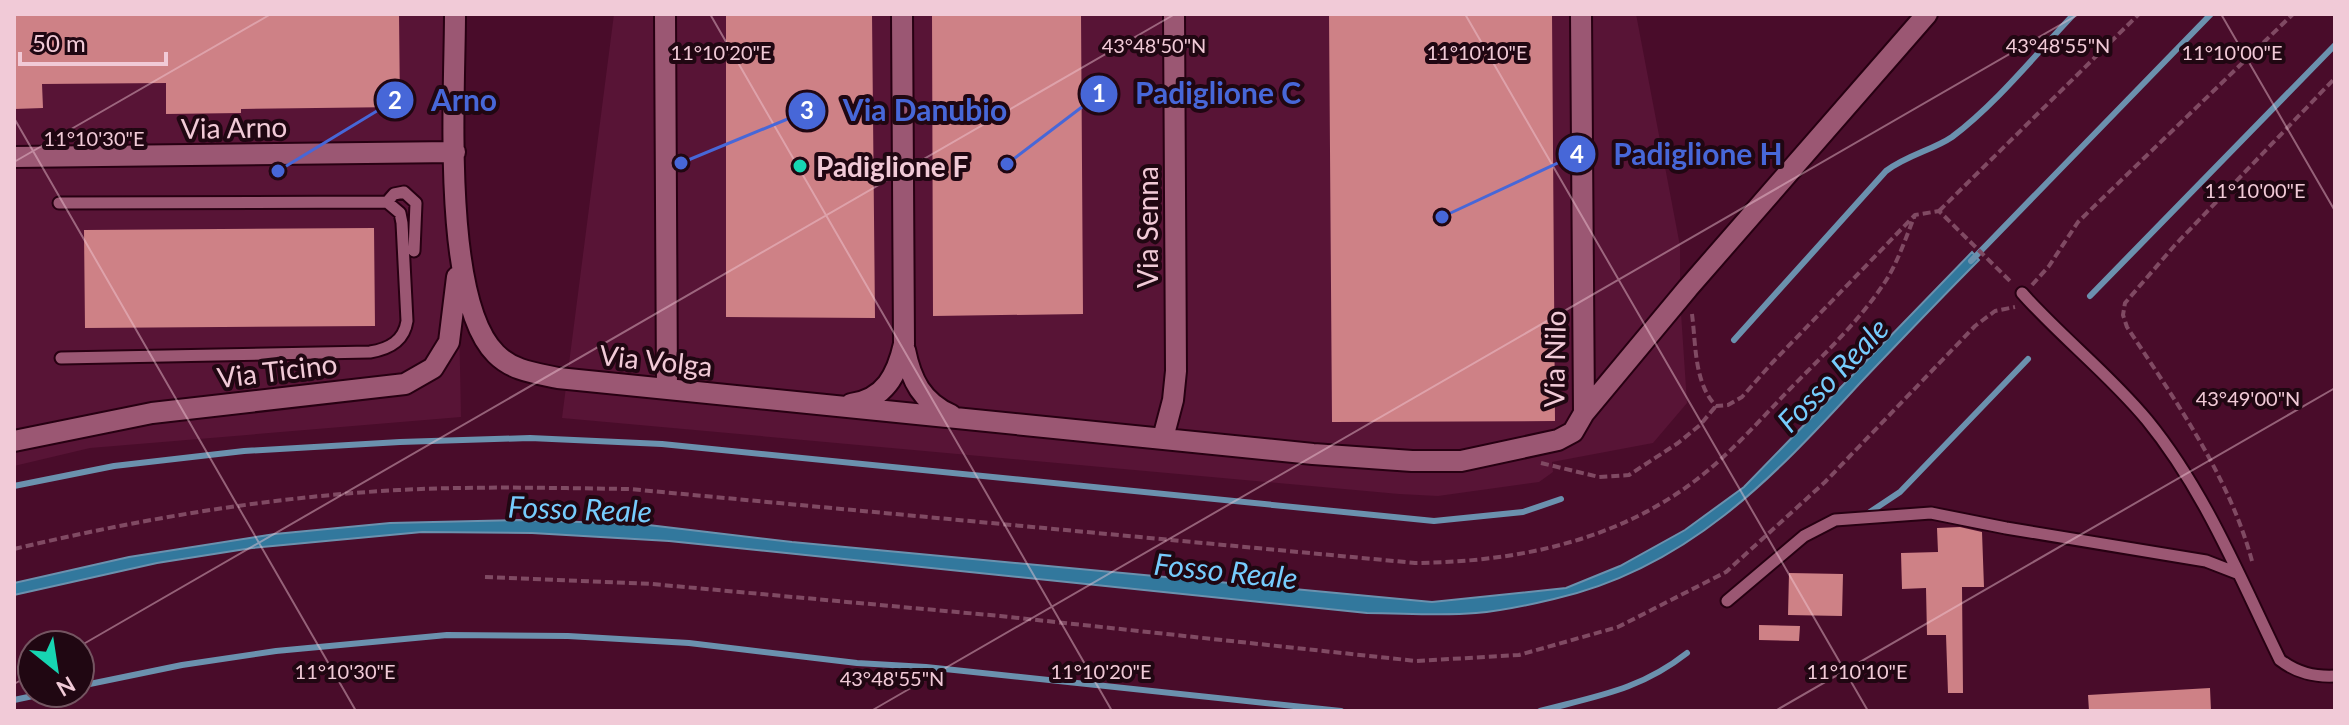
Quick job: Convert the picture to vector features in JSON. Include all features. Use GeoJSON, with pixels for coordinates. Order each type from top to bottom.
{"type":"FeatureCollection","features":[{"type":"Feature","properties":{"kind":"street","name":"Via Volga"},"geometry":{"type":"LineString","coordinates":[[455,14],[459,261],[477,327],[485,341],[507,363],[523,371],[558,378],[1163,438]]}},
{"type":"Feature","properties":{"kind":"street"},"geometry":{"type":"LineString","coordinates":[[665,14],[667,389]]}},
{"type":"Feature","properties":{"kind":"street"},"geometry":{"type":"LineString","coordinates":[[902,14],[904,344],[908,368],[923,396],[932,405],[958,418]]}},
{"type":"Feature","properties":{"kind":"street","name":"Via Senna"},"geometry":{"type":"LineString","coordinates":[[1163,438],[1173,400],[1176,371],[1174,14]]}},
{"type":"Feature","properties":{"kind":"street","name":"Via Nilo"},"geometry":{"type":"LineString","coordinates":[[1163,438],[1412,461],[1461,461],[1547,444],[1566,436],[1578,426],[1584,413],[1581,14]]}},
{"type":"Feature","properties":{"kind":"street"},"geometry":{"type":"LineString","coordinates":[[1584,413],[1688,288],[1927,14]]}},
{"type":"Feature","properties":{"kind":"street","name":"Via Arno"},"geometry":{"type":"LineString","coordinates":[[14,157],[455,152]]}},
{"type":"Feature","properties":{"kind":"street","name":"Via Ticino"},"geometry":{"type":"LineString","coordinates":[[14,441],[152,413],[405,384],[433,368],[449,342],[459,261]]}},
{"type":"Feature","properties":{"kind":"street"},"geometry":{"type":"LineString","coordinates":[[835,406],[858,403],[883,391],[899,368],[904,344]]}},
{"type":"Feature","properties":{"kind":"lane"},"geometry":{"type":"LineString","coordinates":[[387,202],[394,194],[404,192],[416,203],[414,251]]}},
{"type":"Feature","properties":{"kind":"lane"},"geometry":{"type":"LineString","coordinates":[[59,203],[387,202],[400,213],[402,223],[407,321],[403,336],[386,349],[370,352],[61,358]]}},
{"type":"Feature","properties":{"kind":"lane"},"geometry":{"type":"LineString","coordinates":[[2025,296],[2145,418],[2176,459],[2207,511],[2280,660],[2295,671],[2335,676]]}},
{"type":"Feature","properties":{"kind":"lane"},"geometry":{"type":"LineString","coordinates":[[1727,601],[1804,536],[1835,520],[1931,513],[2206,561],[2237,573]]}},
{"type":"Feature","properties":{"kind":"path"},"geometry":{"type":"LineString","coordinates":[[1509,452],[1555,468],[1599,477],[1629,475],[1689,434],[1716,406],[1728,405],[1742,397],[1915,215],[1939,211],[2139,14]]}},
{"type":"Feature","properties":{"kind":"path"},"geometry":{"type":"LineString","coordinates":[[485,577],[683,587],[1000,616],[1416,661],[1519,655],[1618,627],[1726,572],[1825,482],[1975,326],[1995,311],[2015,307],[2049,266],[2078,222],[2293,14]]}},
{"type":"Feature","properties":{"kind":"path"},"geometry":{"type":"LineString","coordinates":[[2254,570],[2244,532],[2208,455],[2127,327],[2123,315],[2125,303],[2175,245],[2335,78]]}},
{"type":"Feature","properties":{"kind":"path"},"geometry":{"type":"LineString","coordinates":[[1939,211],[2025,296]]}},
{"type":"Feature","properties":{"kind":"path"},"geometry":{"type":"LineString","coordinates":[[14,549],[102,528],[202,511],[396,490],[503,486],[630,489],[1415,563],[1504,558],[1552,549],[1609,528],[1648,510],[1696,480],[1739,442],[1855,323],[1887,279],[1915,215]]}},
{"type":"Feature","properties":{"kind":"path"},"geometry":{"type":"LineString","coordinates":[[1688,288],[1701,381],[1708,398],[1716,406]]}},
{"type":"Feature","properties":{"kind":"shaded area"},"geometry":{"type":"Polygon","coordinates":[[[14,14],[453,14],[461,417],[90,448],[14,466],[14,14]]]}},
{"type":"Feature","properties":{"kind":"shaded area"},"geometry":{"type":"Polygon","coordinates":[[[614,14],[1636,14],[1680,246],[1687,403],[1653,443],[1552,462],[1553,472],[1539,482],[1438,496],[562,418],[614,14]]]}},
{"type":"Feature","properties":{"kind":"water"},"geometry":{"type":"Polygon","coordinates":[[[1972,252],[1979,260],[1795,452],[1724,515],[1646,566],[1602,585],[1506,609],[1449,614],[1367,613],[669,541],[532,533],[422,532],[252,548],[157,563],[14,595],[14,583],[129,557],[275,534],[390,523],[520,520],[640,524],[792,542],[1432,602],[1566,588],[1620,566],[1685,530],[1744,487],[1972,252]]]}},
{"type":"Feature","properties":{"kind":"building"},"geometry":{"type":"Polygon","coordinates":[[[14,14],[399,14],[400,107],[241,109],[241,113],[166,114],[166,83],[42,84],[43,108],[14,109],[14,14]]]}},
{"type":"Feature","properties":{"kind":"building","name":"Padiglione F"},"geometry":{"type":"Polygon","coordinates":[[[726,14],[872,14],[875,318],[726,317],[726,14]]]}},
{"type":"Feature","properties":{"kind":"building"},"geometry":{"type":"Polygon","coordinates":[[[932,14],[1081,14],[1083,314],[933,316],[932,14]]]}},
{"type":"Feature","properties":{"kind":"building"},"geometry":{"type":"Polygon","coordinates":[[[1329,14],[1552,14],[1555,421],[1332,422],[1329,14]]]}},
{"type":"Feature","properties":{"kind":"building"},"geometry":{"type":"Polygon","coordinates":[[[374,228],[375,326],[85,328],[84,230],[374,228]]]}},
{"type":"Feature","properties":{"kind":"building"},"geometry":{"type":"Polygon","coordinates":[[[1960,527],[1982,532],[1984,587],[1962,587],[1963,693],[1948,693],[1946,635],[1927,635],[1926,588],[1902,589],[1901,553],[1938,552],[1937,528],[1960,527]]]}},
{"type":"Feature","properties":{"kind":"building"},"geometry":{"type":"Polygon","coordinates":[[[1789,573],[1843,574],[1842,616],[1788,615],[1789,573]]]}},
{"type":"Feature","properties":{"kind":"building"},"geometry":{"type":"Polygon","coordinates":[[[1759,625],[1800,626],[1799,641],[1759,640],[1759,625]]]}},
{"type":"Feature","properties":{"kind":"building"},"geometry":{"type":"Polygon","coordinates":[[[2210,688],[2211,711],[2089,711],[2088,695],[2210,688]]]}},
{"type":"Feature","properties":{"kind":"waterway"},"geometry":{"type":"LineString","coordinates":[[1734,340],[1886,171],[1945,142],[1969,124],[2074,14]]}},
{"type":"Feature","properties":{"kind":"waterway","name":"Fosso Reale"},"geometry":{"type":"LineString","coordinates":[[1971,261],[2211,14]]}},
{"type":"Feature","properties":{"kind":"waterway"},"geometry":{"type":"LineString","coordinates":[[2090,296],[2335,45]]}},
{"type":"Feature","properties":{"kind":"waterway"},"geometry":{"type":"LineString","coordinates":[[1870,512],[1900,492],[2028,359]]}},
{"type":"Feature","properties":{"kind":"waterway"},"geometry":{"type":"LineString","coordinates":[[14,486],[114,466],[244,451],[530,438],[662,444],[1434,521],[1523,512],[1561,499]]}},
{"type":"Feature","properties":{"kind":"waterway"},"geometry":{"type":"LineString","coordinates":[[96,683],[182,665],[276,651],[447,635],[568,636],[689,643],[857,663],[926,667],[1341,711]]}},
{"type":"Feature","properties":{"kind":"waterway"},"geometry":{"type":"LineString","coordinates":[[1540,711],[1635,684],[1670,666],[1687,653]]}},
{"type":"Feature","properties":{"kind":"place","name":"Via Danubio"},"geometry":{"type":"Point","coordinates":[681,163]}},
{"type":"Feature","properties":{"kind":"place","name":"Padiglione C"},"geometry":{"type":"Point","coordinates":[1007,164]}},
{"type":"Feature","properties":{"kind":"place","name":"Padiglione F"},"geometry":{"type":"Point","coordinates":[800,166]}},
{"type":"Feature","properties":{"kind":"place","name":"Arno"},"geometry":{"type":"Point","coordinates":[278,171]}},
{"type":"Feature","properties":{"kind":"place","name":"Padiglione H"},"geometry":{"type":"Point","coordinates":[1442,217]}}]}
